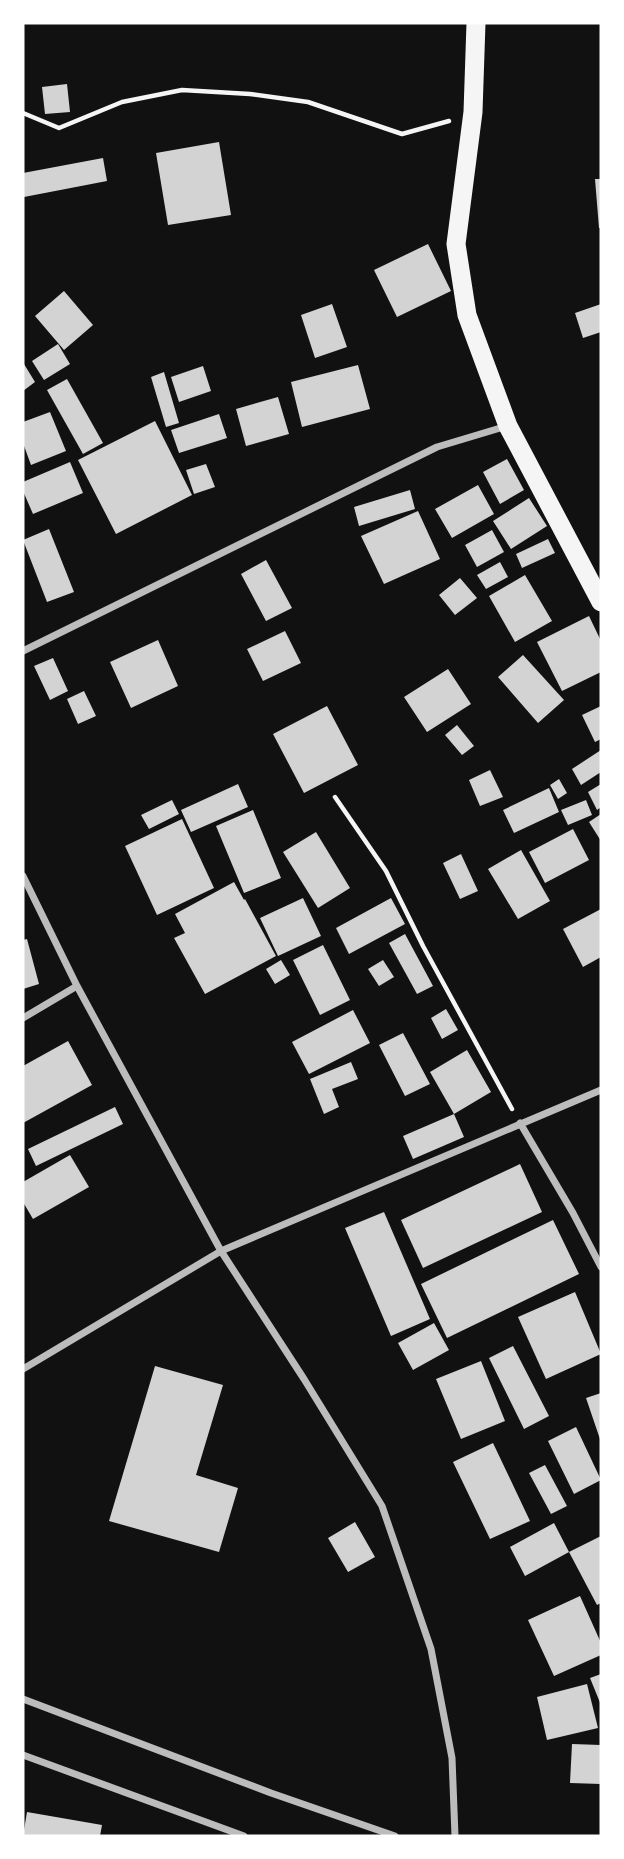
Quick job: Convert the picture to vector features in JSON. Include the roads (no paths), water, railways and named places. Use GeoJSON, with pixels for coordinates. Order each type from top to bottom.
{"type":"FeatureCollection","features":[{"type":"Feature","properties":{"kind":"highway"},"geometry":{"type":"LineString","coordinates":[[476,23],[473,113],[456,244],[467,315],[508,426],[601,602]]}},
{"type":"Feature","properties":{"kind":"street"},"geometry":{"type":"LineString","coordinates":[[23,651],[437,447],[508,426]]}},
{"type":"Feature","properties":{"kind":"street"},"geometry":{"type":"LineString","coordinates":[[23,876],[77,986],[220,1251],[382,1506],[431,1649],[452,1758],[455,1836]]}},
{"type":"Feature","properties":{"kind":"street"},"geometry":{"type":"LineString","coordinates":[[23,1018],[77,986]]}},
{"type":"Feature","properties":{"kind":"street"},"geometry":{"type":"LineString","coordinates":[[23,1369],[220,1251],[601,1090]]}},
{"type":"Feature","properties":{"kind":"street"},"geometry":{"type":"LineString","coordinates":[[520,1123],[601,1267]]}},
{"type":"Feature","properties":{"kind":"street"},"geometry":{"type":"LineString","coordinates":[[23,1699],[271,1793],[395,1836]]}},
{"type":"Feature","properties":{"kind":"street"},"geometry":{"type":"LineString","coordinates":[[23,1755],[244,1836]]}}]}
